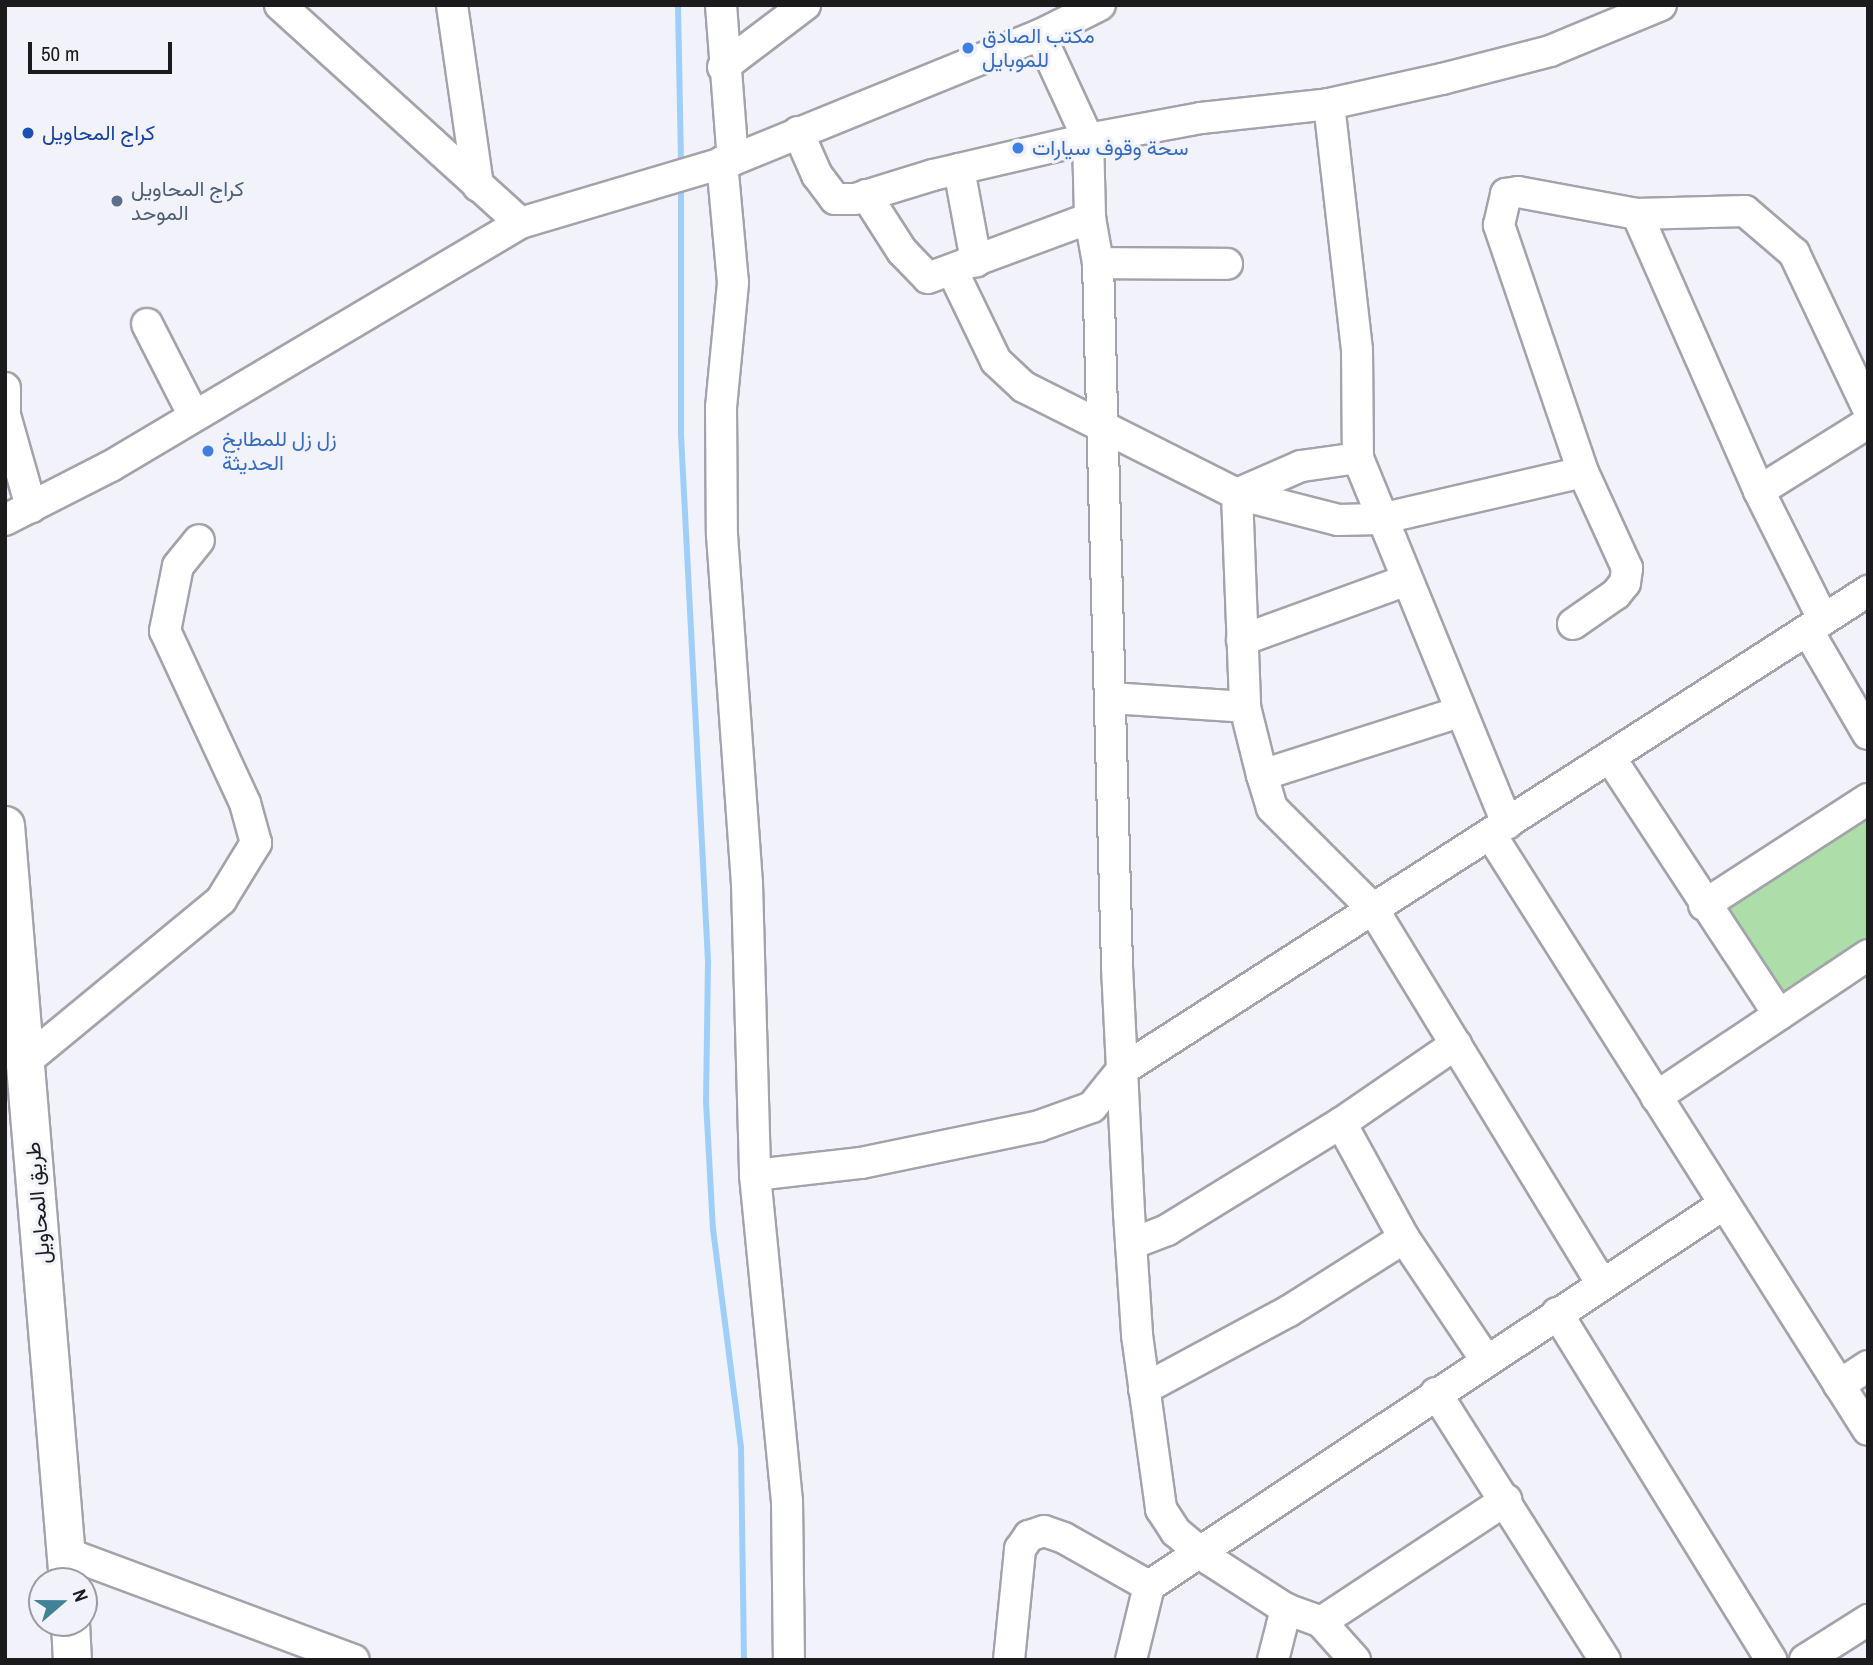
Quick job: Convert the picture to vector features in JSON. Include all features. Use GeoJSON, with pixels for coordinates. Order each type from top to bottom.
{"type":"FeatureCollection","features":[{"type":"Feature","properties":{"kind":"main road","name":"طريق المحاويل"},"geometry":{"type":"LineString","coordinates":[[5,825],[14,1023],[26,1061],[67,1567]]}},
{"type":"Feature","properties":{"kind":"main road"},"geometry":{"type":"LineString","coordinates":[[71,1637],[72,1660]]}},
{"type":"Feature","properties":{"kind":"street"},"geometry":{"type":"LineString","coordinates":[[280,5],[520,223]]}},
{"type":"Feature","properties":{"kind":"street"},"geometry":{"type":"LineString","coordinates":[[452,5],[478,186]]}},
{"type":"Feature","properties":{"kind":"street"},"geometry":{"type":"LineString","coordinates":[[721,5],[723,67],[718,164],[733,283],[721,407],[722,535],[747,884],[755,1175],[787,1501],[791,1591],[789,1660]]}},
{"type":"Feature","properties":{"kind":"street"},"geometry":{"type":"LineString","coordinates":[[723,67],[805,5]]}},
{"type":"Feature","properties":{"kind":"street"},"geometry":{"type":"LineString","coordinates":[[5,415],[18,514],[194,416],[520,223],[660,179],[718,164],[1040,35],[1100,5]]}},
{"type":"Feature","properties":{"kind":"street"},"geometry":{"type":"LineString","coordinates":[[798,132],[817,175],[835,199],[866,195],[959,169],[1088,139],[1201,118],[1329,104],[1550,51],[1661,5]]}},
{"type":"Feature","properties":{"kind":"street"},"geometry":{"type":"LineString","coordinates":[[1040,35],[1088,139],[1090,218],[1098,263],[1105,430],[1122,1070],[1131,1244],[1144,1389],[1161,1509],[1176,1532],[1200,1552],[1286,1609],[1321,1622],[1355,1660]]}},
{"type":"Feature","properties":{"kind":"street"},"geometry":{"type":"LineString","coordinates":[[1329,104],[1357,350],[1358,458],[1380,519],[1460,712],[1499,830],[1656,1097],[1868,1430]]}},
{"type":"Feature","properties":{"kind":"street"},"geometry":{"type":"LineString","coordinates":[[959,169],[965,267],[996,361],[1024,387],[1237,495],[1338,520],[1380,519],[1583,472]]}},
{"type":"Feature","properties":{"kind":"street"},"geometry":{"type":"LineString","coordinates":[[1573,624],[1616,594],[1625,583],[1627,568],[1583,472],[1499,225],[1500,209],[1506,194],[1518,192],[1637,214],[1745,211],[1762,222],[1794,253],[1868,409]]}},
{"type":"Feature","properties":{"kind":"street"},"geometry":{"type":"LineString","coordinates":[[866,195],[918,269],[928,278],[965,267],[1090,218]]}},
{"type":"Feature","properties":{"kind":"street"},"geometry":{"type":"LineString","coordinates":[[1637,214],[1815,625],[1868,734]]}},
{"type":"Feature","properties":{"kind":"street"},"geometry":{"type":"LineString","coordinates":[[1098,263],[1227,264]]}},
{"type":"Feature","properties":{"kind":"street"},"geometry":{"type":"LineString","coordinates":[[147,324],[194,416]]}},
{"type":"Feature","properties":{"kind":"street"},"geometry":{"type":"LineString","coordinates":[[5,388],[5,409]]}},
{"type":"Feature","properties":{"kind":"street"},"geometry":{"type":"LineString","coordinates":[[1759,491],[1868,423]]}},
{"type":"Feature","properties":{"kind":"street"},"geometry":{"type":"LineString","coordinates":[[1237,495],[1301,466],[1358,458]]}},
{"type":"Feature","properties":{"kind":"street"},"geometry":{"type":"LineString","coordinates":[[1237,495],[1245,707],[1272,808],[1373,909],[1602,1284]]}},
{"type":"Feature","properties":{"kind":"street"},"geometry":{"type":"LineString","coordinates":[[26,1061],[221,900],[256,843],[245,803],[166,631],[178,566],[199,540]]}},
{"type":"Feature","properties":{"kind":"street"},"geometry":{"type":"LineString","coordinates":[[1242,640],[1405,581]]}},
{"type":"Feature","properties":{"kind":"street"},"geometry":{"type":"LineString","coordinates":[[755,1175],[861,1163],[1039,1126],[1092,1108],[1122,1070],[1611,759],[1868,591]]}},
{"type":"Feature","properties":{"kind":"street"},"geometry":{"type":"LineString","coordinates":[[1111,698],[1245,707]]}},
{"type":"Feature","properties":{"kind":"street"},"geometry":{"type":"LineString","coordinates":[[1262,775],[1460,712]]}},
{"type":"Feature","properties":{"kind":"street"},"geometry":{"type":"LineString","coordinates":[[1611,759],[1704,905],[1779,1015]]}},
{"type":"Feature","properties":{"kind":"street"},"geometry":{"type":"LineString","coordinates":[[1704,905],[1868,799]]}},
{"type":"Feature","properties":{"kind":"street"},"geometry":{"type":"LineString","coordinates":[[1656,1097],[1868,956]]}},
{"type":"Feature","properties":{"kind":"street"},"geometry":{"type":"LineString","coordinates":[[1131,1244],[1167,1230],[1341,1123],[1456,1044]]}},
{"type":"Feature","properties":{"kind":"street"},"geometry":{"type":"LineString","coordinates":[[1341,1123],[1404,1238],[1486,1360]]}},
{"type":"Feature","properties":{"kind":"street"},"geometry":{"type":"LineString","coordinates":[[1131,1660],[1149,1586],[1724,1203]]}},
{"type":"Feature","properties":{"kind":"street"},"geometry":{"type":"LineString","coordinates":[[1144,1389],[1289,1311],[1404,1238]]}},
{"type":"Feature","properties":{"kind":"street"},"geometry":{"type":"LineString","coordinates":[[1557,1313],[1771,1660]]}},
{"type":"Feature","properties":{"kind":"street"},"geometry":{"type":"LineString","coordinates":[[1839,1385],[1868,1366]]}},
{"type":"Feature","properties":{"kind":"street"},"geometry":{"type":"LineString","coordinates":[[1436,1393],[1605,1660]]}},
{"type":"Feature","properties":{"kind":"street"},"geometry":{"type":"LineString","coordinates":[[1321,1622],[1506,1500]]}},
{"type":"Feature","properties":{"kind":"street"},"geometry":{"type":"LineString","coordinates":[[1009,1660],[1020,1549],[1029,1536],[1044,1531],[1064,1538],[1149,1586]]}},
{"type":"Feature","properties":{"kind":"street"},"geometry":{"type":"LineString","coordinates":[[98,1577],[355,1660]]}},
{"type":"Feature","properties":{"kind":"street"},"geometry":{"type":"LineString","coordinates":[[1273,1660],[1286,1609]]}},
{"type":"Feature","properties":{"kind":"street"},"geometry":{"type":"LineString","coordinates":[[1805,1660],[1868,1620]]}},
{"type":"Feature","properties":{"kind":"green space"},"geometry":{"type":"Polygon","coordinates":[[[1868,810],[1868,944],[1779,1003],[1717,910],[1868,810]]]}},
{"type":"Feature","properties":{"kind":"waterway"},"geometry":{"type":"LineString","coordinates":[[678,5],[681,166]]}},
{"type":"Feature","properties":{"kind":"waterway"},"geometry":{"type":"LineString","coordinates":[[681,184],[681,435],[708,961],[706,1101],[713,1229],[741,1447],[744,1660]]}},
{"type":"Feature","properties":{"kind":"place","name":"مكتب الصادق للموبايل"},"geometry":{"type":"Point","coordinates":[968,48]}},
{"type":"Feature","properties":{"kind":"place","name":"كراج المحاويل"},"geometry":{"type":"Point","coordinates":[28,133]}},
{"type":"Feature","properties":{"kind":"place","name":"سحة وقوف سيارات"},"geometry":{"type":"Point","coordinates":[1018,148]}},
{"type":"Feature","properties":{"kind":"place","name":"كراج المحاويل الموحد"},"geometry":{"type":"Point","coordinates":[117,201]}},
{"type":"Feature","properties":{"kind":"place","name":"زل زل للمطابخ الحديثة"},"geometry":{"type":"Point","coordinates":[208,451]}}]}
